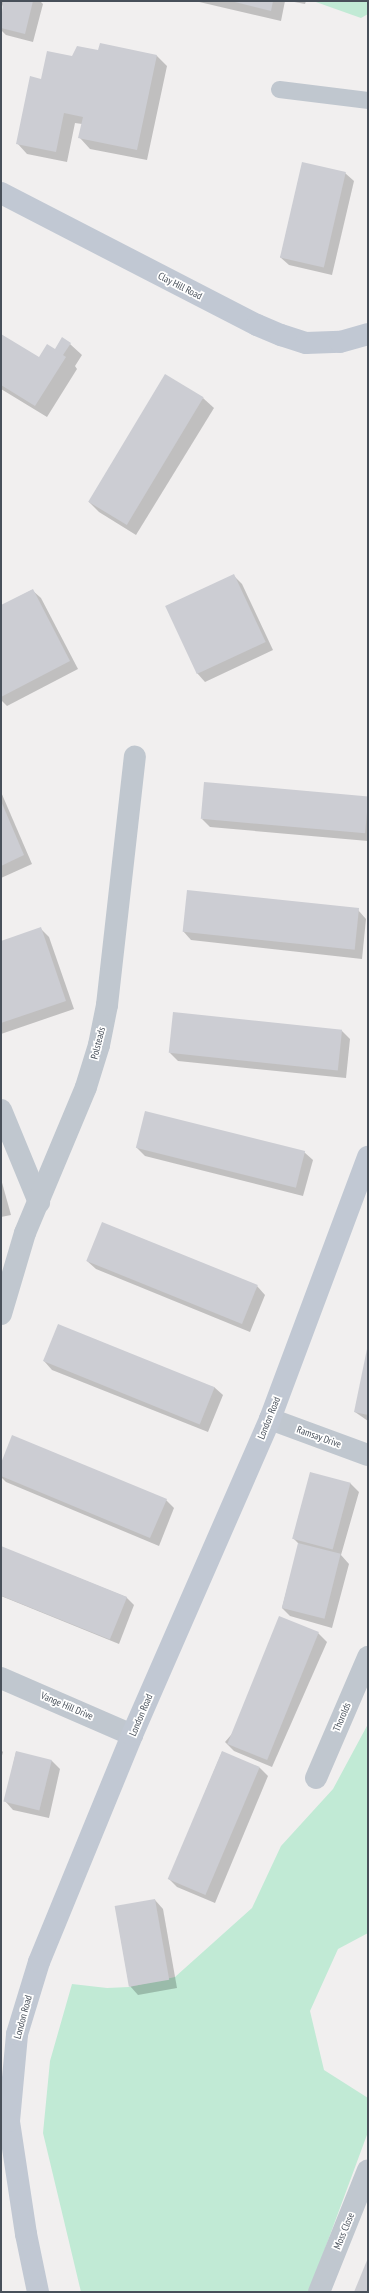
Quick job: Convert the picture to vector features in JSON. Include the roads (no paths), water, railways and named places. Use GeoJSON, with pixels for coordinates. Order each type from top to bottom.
{"type":"FeatureCollection","features":[{"type":"Feature","properties":{"kind":"main road","name":"Clay Hill Road"},"geometry":{"type":"LineString","coordinates":[[1,193],[250,322],[281,335],[306,343],[340,342],[368,334]]}},
{"type":"Feature","properties":{"kind":"main road","name":"London Road"},"geometry":{"type":"LineString","coordinates":[[38,2292],[5,2124],[17,2034],[39,1962],[132,1735],[270,1419],[368,1157]]}},
{"type":"Feature","properties":{"kind":"street","name":"Polsteads"},"geometry":{"type":"LineString","coordinates":[[1,1314],[25,1234],[86,1087],[99,1045],[107,1005],[135,756]]}},
{"type":"Feature","properties":{"kind":"street"},"geometry":{"type":"LineString","coordinates":[[1,1110],[39,1202]]}},
{"type":"Feature","properties":{"kind":"street","name":"Ramsay Drive"},"geometry":{"type":"LineString","coordinates":[[270,1419],[368,1455]]}},
{"type":"Feature","properties":{"kind":"street","name":"Thorolds"},"geometry":{"type":"LineString","coordinates":[[316,1778],[368,1657]]}},
{"type":"Feature","properties":{"kind":"street","name":"Vange Hill Drive"},"geometry":{"type":"LineString","coordinates":[[1,1678],[132,1735]]}},
{"type":"Feature","properties":{"kind":"street","name":"Moss Close"},"geometry":{"type":"LineString","coordinates":[[319,2292],[368,2170]]}},
{"type":"Feature","properties":{"kind":"lane"},"geometry":{"type":"LineString","coordinates":[[279,89],[368,100]]}}]}
